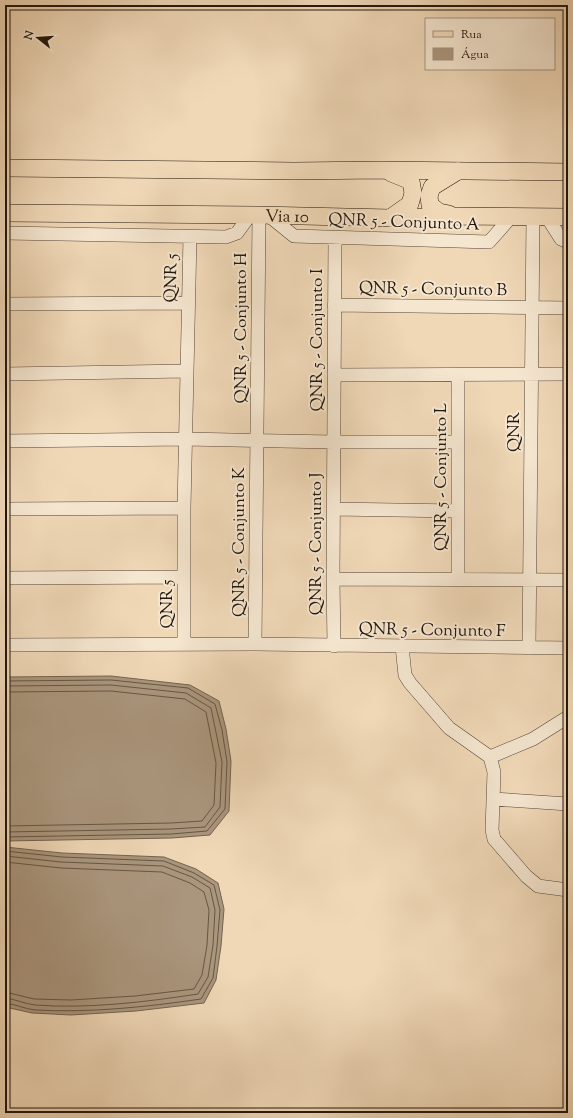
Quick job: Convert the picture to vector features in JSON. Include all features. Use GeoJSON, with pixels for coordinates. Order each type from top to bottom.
{"type":"FeatureCollection","features":[{"type":"Feature","properties":{"kind":"main road"},"geometry":{"type":"LineString","coordinates":[[5,168],[286,171],[458,170],[568,172]]}},
{"type":"Feature","properties":{"kind":"main road"},"geometry":{"type":"LineString","coordinates":[[382,170],[411,182],[413,193],[410,204],[390,218]]}},
{"type":"Feature","properties":{"kind":"main road"},"geometry":{"type":"LineString","coordinates":[[457,216],[439,212],[434,209],[430,205],[429,196],[432,187],[458,170]]}},
{"type":"Feature","properties":{"kind":"main road","name":"Via 10"},"geometry":{"type":"LineString","coordinates":[[5,213],[259,215],[390,218],[457,216],[568,217]]}},
{"type":"Feature","properties":{"kind":"street","name":"QNR 5 - Conjunto A"},"geometry":{"type":"LineString","coordinates":[[259,215],[294,236],[489,242],[511,217]]}},
{"type":"Feature","properties":{"kind":"street","name":"QNR 5"},"geometry":{"type":"LineString","coordinates":[[259,215],[237,233],[226,238],[190,237],[187,303],[184,644],[334,646]]}},
{"type":"Feature","properties":{"kind":"street","name":"QNR 5 - Conjunto H"},"geometry":{"type":"LineString","coordinates":[[257,441],[259,215]]}},
{"type":"Feature","properties":{"kind":"street"},"geometry":{"type":"LineString","coordinates":[[540,217],[561,239],[568,242]]}},
{"type":"Feature","properties":{"kind":"street","name":"QNR"},"geometry":{"type":"LineString","coordinates":[[529,648],[532,307],[540,217]]}},
{"type":"Feature","properties":{"kind":"street"},"geometry":{"type":"LineString","coordinates":[[5,233],[190,237]]}},
{"type":"Feature","properties":{"kind":"street","name":"QNR 5 - Conjunto I"},"geometry":{"type":"LineString","coordinates":[[333,442],[335,238]]}},
{"type":"Feature","properties":{"kind":"street"},"geometry":{"type":"LineString","coordinates":[[5,304],[187,303]]}},
{"type":"Feature","properties":{"kind":"street","name":"QNR 5 - Conjunto B"},"geometry":{"type":"LineString","coordinates":[[334,305],[568,308]]}},
{"type":"Feature","properties":{"kind":"street"},"geometry":{"type":"LineString","coordinates":[[5,374],[186,371]]}},
{"type":"Feature","properties":{"kind":"street","name":"QNR 5 - Conjunto L"},"geometry":{"type":"LineString","coordinates":[[458,374],[458,580]]}},
{"type":"Feature","properties":{"kind":"street"},"geometry":{"type":"LineString","coordinates":[[334,375],[568,374]]}},
{"type":"Feature","properties":{"kind":"street"},"geometry":{"type":"LineString","coordinates":[[5,440],[186,439],[333,442],[458,442]]}},
{"type":"Feature","properties":{"kind":"street","name":"QNR 5 - Conjunto K"},"geometry":{"type":"LineString","coordinates":[[255,644],[257,441]]}},
{"type":"Feature","properties":{"kind":"street","name":"QNR 5 - Conjunto J"},"geometry":{"type":"LineString","coordinates":[[333,442],[334,646]]}},
{"type":"Feature","properties":{"kind":"street"},"geometry":{"type":"LineString","coordinates":[[5,509],[184,508]]}},
{"type":"Feature","properties":{"kind":"street"},"geometry":{"type":"LineString","coordinates":[[333,509],[458,510]]}},
{"type":"Feature","properties":{"kind":"street"},"geometry":{"type":"LineString","coordinates":[[5,578],[184,577]]}},
{"type":"Feature","properties":{"kind":"street"},"geometry":{"type":"LineString","coordinates":[[333,579],[568,580]]}},
{"type":"Feature","properties":{"kind":"street"},"geometry":{"type":"LineString","coordinates":[[5,645],[184,644]]}},
{"type":"Feature","properties":{"kind":"street","name":"QNR 5 - Conjunto F"},"geometry":{"type":"LineString","coordinates":[[334,646],[568,649]]}},
{"type":"Feature","properties":{"kind":"street"},"geometry":{"type":"LineString","coordinates":[[402,646],[405,675],[410,683],[449,728],[490,756],[494,772],[492,830],[494,839],[526,876],[538,886],[568,890]]}},
{"type":"Feature","properties":{"kind":"street"},"geometry":{"type":"LineString","coordinates":[[490,756],[533,740],[568,717]]}},
{"type":"Feature","properties":{"kind":"street"},"geometry":{"type":"LineString","coordinates":[[493,800],[568,804]]}},
{"type":"Feature","properties":{"kind":"water"},"geometry":{"type":"Polygon","coordinates":[[[111,676],[190,685],[219,701],[226,729],[231,761],[229,811],[210,835],[172,838],[5,841],[5,677],[111,676]]]}},
{"type":"Feature","properties":{"kind":"water"},"geometry":{"type":"Polygon","coordinates":[[[5,847],[62,853],[164,857],[196,869],[218,883],[224,909],[221,946],[216,980],[204,1003],[136,1011],[71,1015],[32,1013],[5,1007],[5,847]]]}}]}
